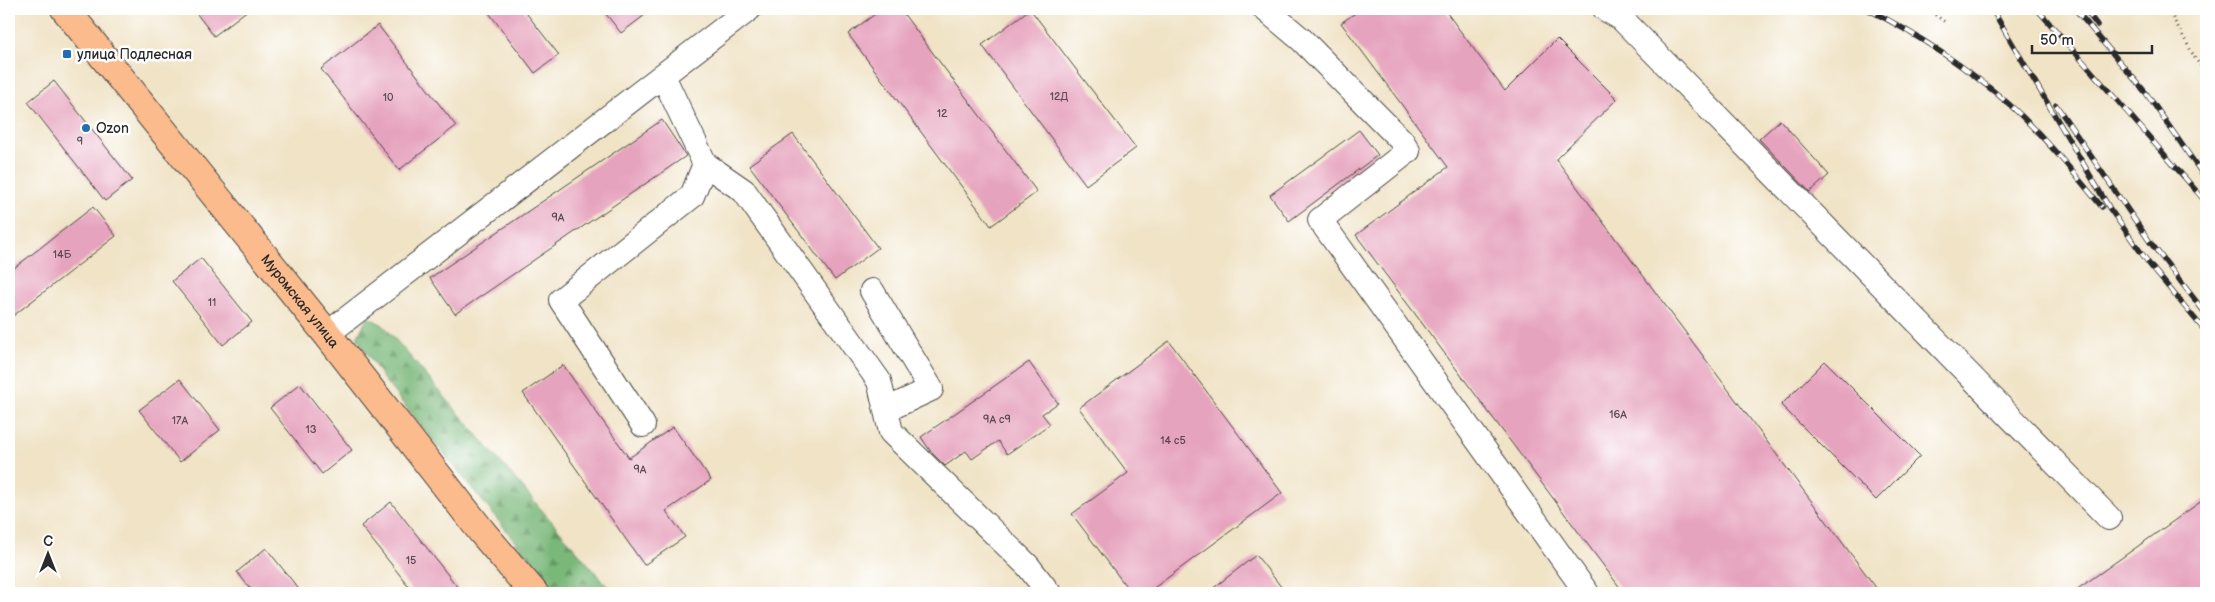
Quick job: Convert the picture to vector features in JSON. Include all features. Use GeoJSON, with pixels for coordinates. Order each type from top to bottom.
{"type":"FeatureCollection","features":[{"type":"Feature","properties":{"kind":"main road","name":"Муромская улица"},"geometry":{"type":"LineString","coordinates":[[65,9],[327,334],[482,532],[534,593]]}},
{"type":"Feature","properties":{"kind":"street"},"geometry":{"type":"LineString","coordinates":[[327,334],[749,9]]}},
{"type":"Feature","properties":{"kind":"street"},"geometry":{"type":"LineString","coordinates":[[1605,9],[1621,18],[2109,518]]}},
{"type":"Feature","properties":{"kind":"street"},"geometry":{"type":"LineString","coordinates":[[1277,12],[1302,40],[1402,141],[1408,151],[1320,220],[1587,593]]}},
{"type":"Feature","properties":{"kind":"street"},"geometry":{"type":"LineString","coordinates":[[663,76],[706,164],[744,191],[879,381],[892,432],[1028,566],[1050,593]]}},
{"type":"Feature","properties":{"kind":"street"},"geometry":{"type":"LineString","coordinates":[[643,425],[561,300],[692,196],[706,164]]}},
{"type":"Feature","properties":{"kind":"street"},"geometry":{"type":"LineString","coordinates":[[872,291],[931,389],[886,410]]}},
{"type":"Feature","properties":{"kind":"path"},"geometry":{"type":"LineString","coordinates":[[1927,9],[1945,22]]}},
{"type":"Feature","properties":{"kind":"path"},"geometry":{"type":"LineString","coordinates":[[2168,9],[2195,58],[2206,73]]}},
{"type":"Feature","properties":{"kind":"green space"},"geometry":{"type":"Polygon","coordinates":[[[368,317],[383,325],[613,593],[561,593],[554,589],[384,380],[357,337],[368,317]]]}},
{"type":"Feature","properties":{"kind":"building"},"geometry":{"type":"Polygon","coordinates":[[[193,9],[249,9],[214,36],[193,9]]]}},
{"type":"Feature","properties":{"kind":"building"},"geometry":{"type":"Polygon","coordinates":[[[486,9],[523,9],[559,55],[535,73],[486,9]]]}},
{"type":"Feature","properties":{"kind":"building"},"geometry":{"type":"Polygon","coordinates":[[[602,9],[653,9],[621,33],[602,9]]]}},
{"type":"Feature","properties":{"kind":"building"},"geometry":{"type":"Polygon","coordinates":[[[882,9],[900,9],[1037,192],[991,226],[848,34],[882,9]]]}},
{"type":"Feature","properties":{"kind":"building"},"geometry":{"type":"Polygon","coordinates":[[[1030,9],[1136,148],[1086,185],[982,45],[1030,9]]]}},
{"type":"Feature","properties":{"kind":"building"},"geometry":{"type":"Polygon","coordinates":[[[1361,9],[1444,9],[1505,91],[1557,39],[1617,99],[1556,159],[1880,593],[1624,593],[1356,235],[1448,167],[1341,23],[1361,9]]]}},
{"type":"Feature","properties":{"kind":"building"},"geometry":{"type":"Polygon","coordinates":[[[378,25],[456,126],[399,170],[321,69],[378,25]]]}},
{"type":"Feature","properties":{"kind":"building"},"geometry":{"type":"Polygon","coordinates":[[[54,81],[132,180],[105,201],[28,102],[54,81]]]}},
{"type":"Feature","properties":{"kind":"building"},"geometry":{"type":"Polygon","coordinates":[[[662,120],[686,156],[455,314],[430,278],[662,120]]]}},
{"type":"Feature","properties":{"kind":"building"},"geometry":{"type":"Polygon","coordinates":[[[1780,120],[1829,175],[1810,192],[1759,139],[1780,120]]]}},
{"type":"Feature","properties":{"kind":"building"},"geometry":{"type":"Polygon","coordinates":[[[1359,130],[1378,155],[1289,221],[1270,195],[1359,130]]]}},
{"type":"Feature","properties":{"kind":"building"},"geometry":{"type":"Polygon","coordinates":[[[793,134],[878,248],[835,280],[749,165],[793,134]]]}},
{"type":"Feature","properties":{"kind":"building"},"geometry":{"type":"Polygon","coordinates":[[[93,207],[116,236],[9,319],[9,272],[93,207]]]}},
{"type":"Feature","properties":{"kind":"building"},"geometry":{"type":"Polygon","coordinates":[[[201,258],[252,322],[223,345],[172,281],[201,258]]]}},
{"type":"Feature","properties":{"kind":"building"},"geometry":{"type":"Polygon","coordinates":[[[1169,341],[1282,493],[1147,593],[1131,593],[1072,514],[1128,473],[1079,408],[1169,341]]]}},
{"type":"Feature","properties":{"kind":"building"},"geometry":{"type":"Polygon","coordinates":[[[1825,361],[1920,456],[1876,500],[1781,405],[1825,361]]]}},
{"type":"Feature","properties":{"kind":"building"},"geometry":{"type":"Polygon","coordinates":[[[1029,362],[1058,403],[1042,414],[1050,424],[1007,454],[998,441],[972,459],[966,451],[945,466],[931,452],[921,437],[1029,362]]]}},
{"type":"Feature","properties":{"kind":"building"},"geometry":{"type":"Polygon","coordinates":[[[563,365],[629,458],[673,427],[711,480],[666,511],[685,537],[644,565],[523,393],[563,365]]]}},
{"type":"Feature","properties":{"kind":"building"},"geometry":{"type":"Polygon","coordinates":[[[180,379],[220,430],[180,462],[139,410],[180,379]]]}},
{"type":"Feature","properties":{"kind":"building"},"geometry":{"type":"Polygon","coordinates":[[[300,384],[352,450],[322,474],[270,408],[300,384]]]}},
{"type":"Feature","properties":{"kind":"building"},"geometry":{"type":"Polygon","coordinates":[[[2206,498],[2206,593],[2072,593],[2206,498]]]}},
{"type":"Feature","properties":{"kind":"building"},"geometry":{"type":"Polygon","coordinates":[[[391,502],[462,593],[414,593],[361,526],[391,502]]]}},
{"type":"Feature","properties":{"kind":"building"},"geometry":{"type":"Polygon","coordinates":[[[266,548],[302,593],[254,593],[237,572],[266,548]]]}},
{"type":"Feature","properties":{"kind":"building"},"geometry":{"type":"Polygon","coordinates":[[[1256,555],[1286,593],[1207,593],[1256,555]]]}},
{"type":"Feature","properties":{"kind":"railway"},"geometry":{"type":"LineString","coordinates":[[1867,9],[1923,40],[1960,65],[2010,105],[2046,142],[2102,207]]}},
{"type":"Feature","properties":{"kind":"railway"},"geometry":{"type":"LineString","coordinates":[[1992,9],[2110,209],[2150,265],[2206,332]]}},
{"type":"Feature","properties":{"kind":"railway"},"geometry":{"type":"LineString","coordinates":[[2037,9],[2206,202]]}},
{"type":"Feature","properties":{"kind":"railway"},"geometry":{"type":"LineString","coordinates":[[2075,9],[2146,93],[2206,179]]}},
{"type":"Feature","properties":{"kind":"railway"},"geometry":{"type":"LineString","coordinates":[[2085,9],[2097,25]]}},
{"type":"Feature","properties":{"kind":"railway"},"geometry":{"type":"LineString","coordinates":[[2056,105],[2150,242],[2206,314]]}},
{"type":"Feature","properties":{"kind":"place","name":"улица Подлесная"},"geometry":{"type":"Point","coordinates":[67,54]}},
{"type":"Feature","properties":{"kind":"place","name":"Ozon"},"geometry":{"type":"Point","coordinates":[86,128]}}]}
